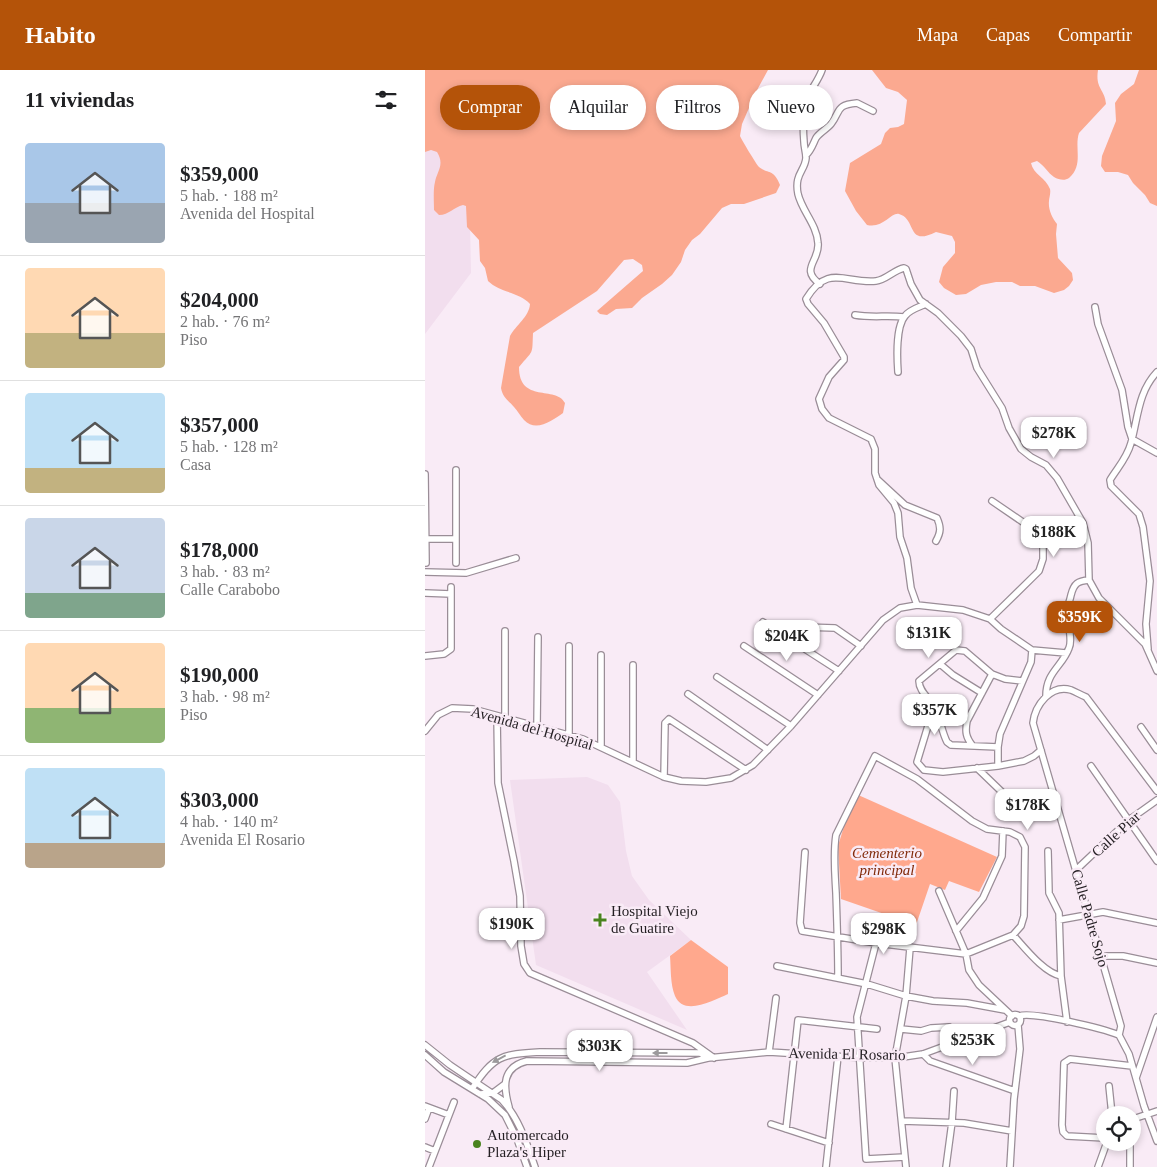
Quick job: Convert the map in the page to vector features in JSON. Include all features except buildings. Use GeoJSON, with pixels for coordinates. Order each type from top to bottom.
{"type":"FeatureCollection","features":[{"type":"Feature","properties":{"kind":"street"},"geometry":{"type":"LineString","coordinates":[[820,284],[812,277],[810,272],[818,250],[817,238],[800,202],[797,189],[799,174],[806,155],[803,134],[805,106],[822,70]]}},
{"type":"Feature","properties":{"kind":"street"},"geometry":{"type":"LineString","coordinates":[[806,155],[819,134],[830,125],[837,110],[841,107],[857,103],[873,110]]}},
{"type":"Feature","properties":{"kind":"street"},"geometry":{"type":"LineString","coordinates":[[917,605],[911,588],[907,558],[900,537],[898,513],[894,503],[879,485],[875,449],[871,439],[829,418],[822,409],[819,398],[829,377],[844,360],[824,323],[806,300],[825,279],[838,276],[878,281],[904,268],[906,269],[911,284],[920,300],[961,336],[971,348],[977,368],[1002,408],[1009,428],[1021,449],[1046,465],[1057,478],[1083,523],[1088,543],[1089,580],[1099,598],[1140,638],[1157,671]]}},
{"type":"Feature","properties":{"kind":"street"},"geometry":{"type":"LineString","coordinates":[[898,372],[897,341],[904,317],[906,314],[926,304]]}},
{"type":"Feature","properties":{"kind":"street"},"geometry":{"type":"LineString","coordinates":[[1095,308],[1122,390],[1128,427],[1132,439],[1157,453]]}},
{"type":"Feature","properties":{"kind":"street"},"geometry":{"type":"LineString","coordinates":[[855,315],[904,317]]}},
{"type":"Feature","properties":{"kind":"street"},"geometry":{"type":"LineString","coordinates":[[1148,652],[1149,643],[1146,624],[1150,581],[1143,527],[1139,514],[1111,486],[1110,480],[1126,458],[1141,396],[1157,372]]}},
{"type":"Feature","properties":{"kind":"street"},"geometry":{"type":"LineString","coordinates":[[456,470],[456,563]]}},
{"type":"Feature","properties":{"kind":"street"},"geometry":{"type":"LineString","coordinates":[[425,474],[426,563]]}},
{"type":"Feature","properties":{"kind":"street"},"geometry":{"type":"LineString","coordinates":[[877,478],[905,505],[937,518],[941,526],[940,534],[936,541]]}},
{"type":"Feature","properties":{"kind":"street"},"geometry":{"type":"LineString","coordinates":[[990,619],[1039,571],[1043,559],[1043,546],[1039,537],[1030,527],[992,501]]}},
{"type":"Feature","properties":{"kind":"street"},"geometry":{"type":"LineString","coordinates":[[425,539],[456,539]]}},
{"type":"Feature","properties":{"kind":"street"},"geometry":{"type":"LineString","coordinates":[[425,572],[466,573],[516,558]]}},
{"type":"Feature","properties":{"kind":"street"},"geometry":{"type":"LineString","coordinates":[[1066,653],[1070,647],[1067,609],[1072,590],[1079,581],[1089,580]]}},
{"type":"Feature","properties":{"kind":"street"},"geometry":{"type":"LineString","coordinates":[[425,656],[444,654],[451,649],[451,587]]}},
{"type":"Feature","properties":{"kind":"street"},"geometry":{"type":"LineString","coordinates":[[425,593],[451,594]]}},
{"type":"Feature","properties":{"kind":"street","name":"Avenida del Hospital"},"geometry":{"type":"LineString","coordinates":[[425,731],[438,715],[452,708],[473,709],[583,739],[664,777],[681,781],[705,782],[731,778],[753,766],[791,726],[883,620],[900,608],[917,605],[963,610],[990,619],[1001,630],[1032,650],[1066,653]]}},
{"type":"Feature","properties":{"kind":"street"},"geometry":{"type":"LineString","coordinates":[[763,622],[839,671]]}},
{"type":"Feature","properties":{"kind":"street"},"geometry":{"type":"LineString","coordinates":[[804,627],[835,628],[861,646]]}},
{"type":"Feature","properties":{"kind":"street"},"geometry":{"type":"LineString","coordinates":[[505,631],[505,718]]}},
{"type":"Feature","properties":{"kind":"street"},"geometry":{"type":"LineString","coordinates":[[537,636],[537,726]]}},
{"type":"Feature","properties":{"kind":"street"},"geometry":{"type":"LineString","coordinates":[[569,646],[569,735]]}},
{"type":"Feature","properties":{"kind":"street"},"geometry":{"type":"LineString","coordinates":[[744,646],[818,695]]}},
{"type":"Feature","properties":{"kind":"street"},"geometry":{"type":"LineString","coordinates":[[997,747],[951,745],[947,742],[934,705],[923,693],[919,681],[956,650],[962,650],[992,674],[1005,679],[1022,681]]}},
{"type":"Feature","properties":{"kind":"street"},"geometry":{"type":"LineString","coordinates":[[998,766],[997,747],[1000,734],[1031,662],[1032,650]]}},
{"type":"Feature","properties":{"kind":"street","name":"Calle Padre Sojo"},"geometry":{"type":"LineString","coordinates":[[1066,653],[1051,676],[1047,688],[1047,696],[1037,706],[1033,723],[1121,1026],[1119,1035],[1129,1054],[1157,1141]]}},
{"type":"Feature","properties":{"kind":"street"},"geometry":{"type":"LineString","coordinates":[[601,655],[601,747]]}},
{"type":"Feature","properties":{"kind":"street"},"geometry":{"type":"LineString","coordinates":[[939,664],[982,693]]}},
{"type":"Feature","properties":{"kind":"street"},"geometry":{"type":"LineString","coordinates":[[633,665],[633,762]]}},
{"type":"Feature","properties":{"kind":"street"},"geometry":{"type":"LineString","coordinates":[[972,745],[966,737],[965,729],[992,674]]}},
{"type":"Feature","properties":{"kind":"street"},"geometry":{"type":"LineString","coordinates":[[717,677],[791,726]]}},
{"type":"Feature","properties":{"kind":"street"},"geometry":{"type":"LineString","coordinates":[[1047,696],[1059,690],[1070,690],[1086,697],[1157,791]]}},
{"type":"Feature","properties":{"kind":"street"},"geometry":{"type":"LineString","coordinates":[[688,694],[768,750]]}},
{"type":"Feature","properties":{"kind":"street"},"geometry":{"type":"LineString","coordinates":[[934,705],[917,762],[924,770],[943,772],[998,766],[1024,761],[1041,750]]}},
{"type":"Feature","properties":{"kind":"street"},"geometry":{"type":"LineString","coordinates":[[497,716],[498,783],[520,896],[521,946],[524,964],[531,973],[693,1044],[711,1058]]}},
{"type":"Feature","properties":{"kind":"street"},"geometry":{"type":"LineString","coordinates":[[664,777],[665,723],[669,719],[746,770]]}},
{"type":"Feature","properties":{"kind":"street"},"geometry":{"type":"LineString","coordinates":[[1141,726],[1157,750]]}},
{"type":"Feature","properties":{"kind":"street"},"geometry":{"type":"LineString","coordinates":[[805,852],[800,928],[805,932],[837,936],[910,948],[966,954],[1013,935],[1021,926],[1024,916],[1025,847],[1020,837],[1010,832],[987,829],[972,821],[917,779],[875,756],[836,835],[834,848],[837,936],[838,978]]}},
{"type":"Feature","properties":{"kind":"street"},"geometry":{"type":"LineString","coordinates":[[1091,766],[1157,861]]}},
{"type":"Feature","properties":{"kind":"street"},"geometry":{"type":"LineString","coordinates":[[977,768],[1004,794],[1013,796]]}},
{"type":"Feature","properties":{"kind":"street"},"geometry":{"type":"LineString","coordinates":[[917,779],[924,770]]}},
{"type":"Feature","properties":{"kind":"street","name":"Calle Piar"},"geometry":{"type":"LineString","coordinates":[[1076,870],[1129,820],[1157,800]]}},
{"type":"Feature","properties":{"kind":"street"},"geometry":{"type":"LineString","coordinates":[[956,931],[983,898],[1001,856],[1003,832]]}},
{"type":"Feature","properties":{"kind":"street"},"geometry":{"type":"LineString","coordinates":[[1048,851],[1049,893],[1059,913],[1061,976],[1067,1022]]}},
{"type":"Feature","properties":{"kind":"street"},"geometry":{"type":"LineString","coordinates":[[939,891],[966,954],[969,970],[979,985],[1005,1010],[1013,1025],[1018,1025]]}},
{"type":"Feature","properties":{"kind":"street"},"geometry":{"type":"LineString","coordinates":[[1059,920],[1103,912],[1157,923]]}},
{"type":"Feature","properties":{"kind":"street"},"geometry":{"type":"LineString","coordinates":[[1013,935],[1043,965],[1056,975],[1061,976]]}},
{"type":"Feature","properties":{"kind":"street"},"geometry":{"type":"LineString","coordinates":[[876,943],[857,1017],[866,1160],[905,1157]]}},
{"type":"Feature","properties":{"kind":"street"},"geometry":{"type":"LineString","coordinates":[[906,1167],[895,1058],[906,996],[910,948]]}},
{"type":"Feature","properties":{"kind":"street"},"geometry":{"type":"LineString","coordinates":[[1101,956],[1123,956],[1157,963]]}},
{"type":"Feature","properties":{"kind":"street"},"geometry":{"type":"LineString","coordinates":[[777,966],[867,984],[906,996],[933,1001],[967,1003],[1005,1010]]}},
{"type":"Feature","properties":{"kind":"street"},"geometry":{"type":"LineString","coordinates":[[769,1052],[776,998]]}},
{"type":"Feature","properties":{"kind":"street","name":"Avenida El Rosario"},"geometry":{"type":"LineString","coordinates":[[493,1093],[505,1084],[508,1074],[515,1066],[527,1061],[687,1062],[769,1052],[859,1058],[895,1058],[923,1054],[1011,1019],[1016,1015],[1067,1022],[1119,1035]]}},
{"type":"Feature","properties":{"kind":"street"},"geometry":{"type":"LineString","coordinates":[[1010,1167],[1020,1049],[1018,1025],[1021,1021],[1019,1016]]}},
{"type":"Feature","properties":{"kind":"street"},"geometry":{"type":"LineString","coordinates":[[1136,1078],[1157,1017]]}},
{"type":"Feature","properties":{"kind":"street"},"geometry":{"type":"LineString","coordinates":[[786,1129],[798,1020],[877,1029]]}},
{"type":"Feature","properties":{"kind":"street"},"geometry":{"type":"LineString","coordinates":[[901,1029],[921,1031],[931,1028],[949,1027]]}},
{"type":"Feature","properties":{"kind":"street"},"geometry":{"type":"LineString","coordinates":[[425,1045],[450,1065],[493,1093],[509,1107]]}},
{"type":"Feature","properties":{"kind":"street","name":"Avenida El Rosario"},"geometry":{"type":"LineString","coordinates":[[472,1089],[485,1070],[497,1059],[516,1054],[540,1052],[700,1053],[711,1058]]}},
{"type":"Feature","properties":{"kind":"street"},"geometry":{"type":"LineString","coordinates":[[923,1054],[930,1061],[1015,1091]]}},
{"type":"Feature","properties":{"kind":"street"},"geometry":{"type":"LineString","coordinates":[[425,1055],[444,1072],[489,1100],[505,1115],[517,1139],[527,1167]]}},
{"type":"Feature","properties":{"kind":"street"},"geometry":{"type":"LineString","coordinates":[[826,1167],[838,1056]]}},
{"type":"Feature","properties":{"kind":"street"},"geometry":{"type":"LineString","coordinates":[[1096,1138],[1067,1136],[1063,1132],[1064,1064],[1070,1060],[1132,1066]]}},
{"type":"Feature","properties":{"kind":"street"},"geometry":{"type":"LineString","coordinates":[[505,1084],[509,1107],[525,1139],[535,1167]]}},
{"type":"Feature","properties":{"kind":"street"},"geometry":{"type":"LineString","coordinates":[[1109,1086],[1111,1106]]}},
{"type":"Feature","properties":{"kind":"street"},"geometry":{"type":"LineString","coordinates":[[945,1167],[952,1122],[954,1091]]}},
{"type":"Feature","properties":{"kind":"street"},"geometry":{"type":"LineString","coordinates":[[479,1094],[493,1093]]}},
{"type":"Feature","properties":{"kind":"street"},"geometry":{"type":"LineString","coordinates":[[429,1167],[454,1102]]}},
{"type":"Feature","properties":{"kind":"street"},"geometry":{"type":"LineString","coordinates":[[425,1119],[427,1107],[449,1115]]}},
{"type":"Feature","properties":{"kind":"street"},"geometry":{"type":"LineString","coordinates":[[1141,1116],[1157,1112]]}},
{"type":"Feature","properties":{"kind":"street"},"geometry":{"type":"LineString","coordinates":[[902,1121],[952,1122],[1012,1131]]}},
{"type":"Feature","properties":{"kind":"street"},"geometry":{"type":"LineString","coordinates":[[771,1124],[829,1143]]}},
{"type":"Feature","properties":{"kind":"street"},"geometry":{"type":"LineString","coordinates":[[425,1147],[435,1151]]}},
{"type":"Feature","properties":{"kind":"street"},"geometry":{"type":"LineString","coordinates":[[1097,1167],[1103,1151]]}},
{"type":"Feature","properties":{"kind":"street"},"geometry":{"type":"LineString","coordinates":[[1130,1151],[1130,1167]]}},
{"type":"Feature","properties":{"kind":"shaded area"},"geometry":{"type":"Polygon","coordinates":[[[425,70],[467,70],[467,85],[440,85],[440,130],[468,130],[471,273],[425,334],[425,70]]]}},
{"type":"Feature","properties":{"kind":"shaded area"},"geometry":{"type":"Polygon","coordinates":[[[425,70],[768,70],[760,85],[749,85],[749,108],[742,124],[740,136],[759,167],[773,174],[780,185],[776,193],[744,204],[731,204],[722,208],[700,234],[692,240],[672,275],[632,308],[616,309],[607,315],[600,314],[597,311],[643,271],[642,265],[633,259],[624,260],[597,291],[533,333],[531,352],[519,367],[521,378],[525,386],[531,390],[554,395],[565,403],[563,413],[544,424],[534,425],[524,420],[504,397],[501,388],[510,336],[525,317],[530,304],[521,297],[498,288],[488,281],[485,268],[480,261],[479,240],[467,227],[466,206],[460,206],[443,215],[439,215],[434,210],[434,185],[440,168],[440,161],[437,152],[431,150],[425,152],[425,70]]]}},
{"type":"Feature","properties":{"kind":"shaded area"},"geometry":{"type":"Polygon","coordinates":[[[872,70],[1098,70],[1098,81],[1106,104],[1079,133],[1077,162],[1074,173],[1064,180],[1056,178],[1037,161],[1031,163],[1034,170],[1050,189],[1049,207],[1057,224],[1058,258],[1072,273],[1073,280],[1069,286],[1064,290],[1054,293],[1035,286],[1020,286],[1012,282],[996,282],[981,285],[966,294],[956,295],[944,288],[939,282],[943,267],[955,253],[955,242],[952,236],[936,232],[927,236],[920,236],[916,234],[905,217],[899,214],[893,215],[878,225],[867,225],[856,211],[845,191],[850,163],[881,144],[885,133],[890,128],[904,124],[907,100],[898,92],[886,88],[872,70]]]}},
{"type":"Feature","properties":{"kind":"shaded area"},"geometry":{"type":"Polygon","coordinates":[[[1139,70],[1157,70],[1157,206],[1150,203],[1128,175],[1118,172],[1105,172],[1101,166],[1102,156],[1116,121],[1115,103],[1121,94],[1134,84],[1139,70]]]}},
{"type":"Feature","properties":{"kind":"shaded area","name":"Hospital Viejo de Guatire"},"geometry":{"type":"Polygon","coordinates":[[[587,777],[608,785],[620,802],[626,851],[632,876],[649,900],[691,940],[647,972],[687,1030],[536,965],[510,780],[587,777]]]}},
{"type":"Feature","properties":{"kind":"green space","name":"Cementerio principal"},"geometry":{"type":"Polygon","coordinates":[[[856,794],[997,857],[979,892],[949,881],[945,890],[930,884],[916,925],[841,899],[838,846],[856,794]]]}},
{"type":"Feature","properties":{"kind":"green space"},"geometry":{"type":"Polygon","coordinates":[[[691,940],[728,967],[728,994],[707,1003],[692,1006],[679,1002],[675,996],[671,981],[670,956],[691,940]]]}},
{"type":"Feature","properties":{"kind":"place","name":"Hospital Viejo de Guatire"},"geometry":{"type":"Point","coordinates":[600,920]}},
{"type":"Feature","properties":{"kind":"place","name":"Automercado Plaza's Hiper"},"geometry":{"type":"Point","coordinates":[477,1144]}}]}
